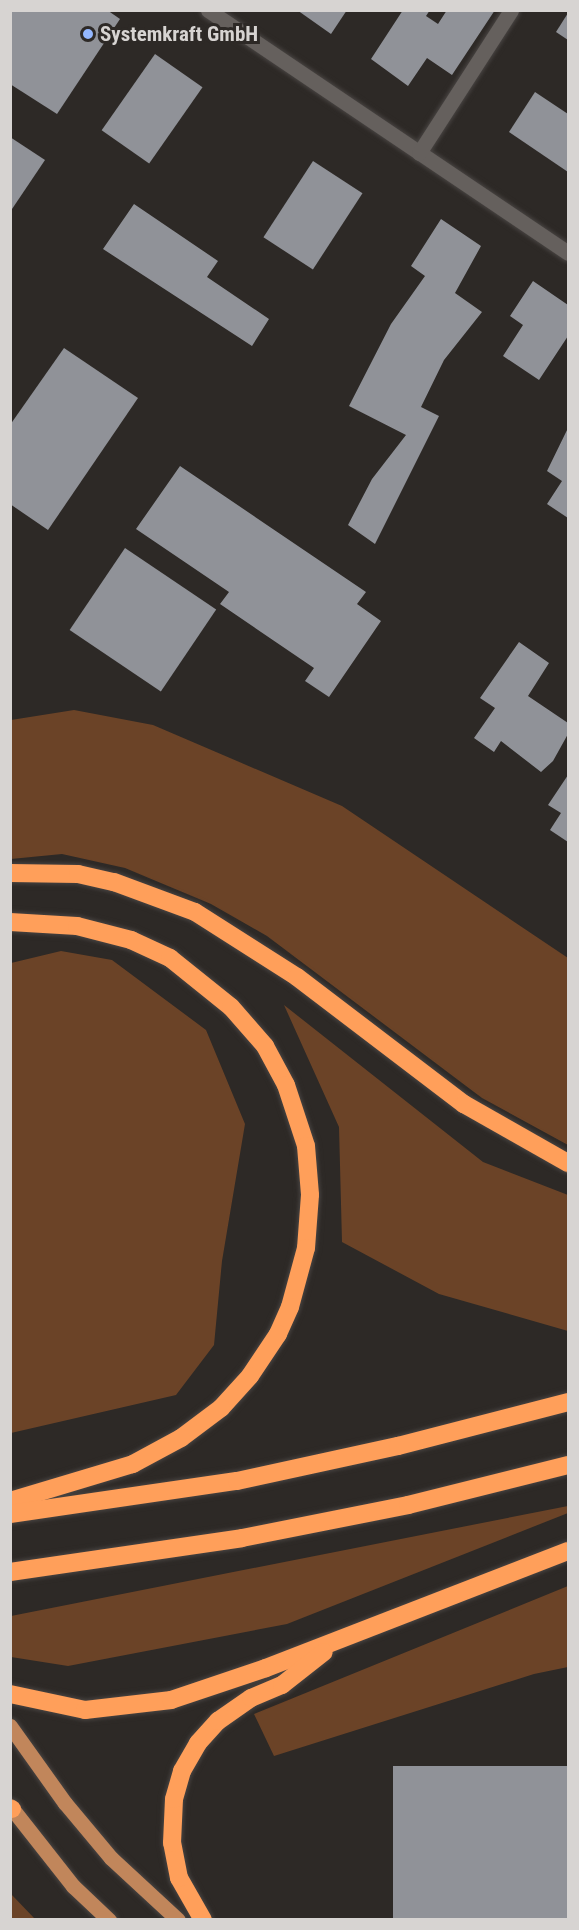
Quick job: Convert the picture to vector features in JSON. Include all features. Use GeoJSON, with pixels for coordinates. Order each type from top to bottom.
{"type":"FeatureCollection","features":[{"type":"Feature","properties":{"kind":"highway"},"geometry":{"type":"LineString","coordinates":[[10,873],[78,874],[114,882],[195,912],[297,977],[464,1104],[568,1163]]}},
{"type":"Feature","properties":{"kind":"highway"},"geometry":{"type":"LineString","coordinates":[[10,921],[77,926],[131,940],[170,958],[231,1007],[265,1046],[290,1094],[306,1146],[310,1195],[306,1248],[290,1307],[278,1334],[250,1376],[221,1408],[181,1438],[133,1464],[10,1500]]}},
{"type":"Feature","properties":{"kind":"highway"},"geometry":{"type":"LineString","coordinates":[[10,1514],[237,1480],[398,1446],[568,1402]]}},
{"type":"Feature","properties":{"kind":"highway"},"geometry":{"type":"LineString","coordinates":[[10,1572],[242,1538],[408,1505],[568,1465]]}},
{"type":"Feature","properties":{"kind":"highway"},"geometry":{"type":"LineString","coordinates":[[10,1694],[85,1710],[141,1706],[197,1693],[568,1551]]}},
{"type":"Feature","properties":{"kind":"highway"},"geometry":{"type":"LineString","coordinates":[[203,1920],[179,1878],[175,1860],[172,1815],[182,1771],[198,1743],[218,1720],[251,1698],[282,1685],[337,1641]]}},
{"type":"Feature","properties":{"kind":"main road"},"geometry":{"type":"LineString","coordinates":[[10,1726],[65,1803],[111,1858],[178,1920]]}},
{"type":"Feature","properties":{"kind":"main road"},"geometry":{"type":"LineString","coordinates":[[11,1808],[73,1886],[109,1920]]}},
{"type":"Feature","properties":{"kind":"street"},"geometry":{"type":"LineString","coordinates":[[208,10],[568,253]]}},
{"type":"Feature","properties":{"kind":"street"},"geometry":{"type":"LineString","coordinates":[[419,153],[512,10]]}},
{"type":"Feature","properties":{"kind":"shaded area"},"geometry":{"type":"Polygon","coordinates":[[[74,710],[153,725],[342,806],[568,958],[568,1145],[482,1098],[267,936],[211,904],[125,868],[62,854],[11,859],[11,720],[74,710]]]}},
{"type":"Feature","properties":{"kind":"shaded area"},"geometry":{"type":"Polygon","coordinates":[[[61,951],[112,960],[206,1030],[245,1124],[222,1261],[214,1345],[176,1395],[11,1433],[11,963],[61,951]]]}},
{"type":"Feature","properties":{"kind":"shaded area"},"geometry":{"type":"Polygon","coordinates":[[[284,1005],[483,1162],[568,1195],[568,1331],[439,1294],[342,1242],[339,1127],[284,1005]]]}},
{"type":"Feature","properties":{"kind":"shaded area"},"geometry":{"type":"Polygon","coordinates":[[[568,1506],[568,1513],[287,1624],[68,1666],[11,1657],[11,1616],[568,1506]]]}},
{"type":"Feature","properties":{"kind":"shaded area"},"geometry":{"type":"Polygon","coordinates":[[[568,1586],[568,1667],[534,1674],[274,1756],[254,1714],[568,1586]]]}},
{"type":"Feature","properties":{"kind":"shaded area"},"geometry":{"type":"Polygon","coordinates":[[[11,1894],[35,1919],[11,1919],[11,1894]]]}},
{"type":"Feature","properties":{"kind":"building"},"geometry":{"type":"Polygon","coordinates":[[[10,10],[107,10],[120,19],[57,114],[10,84],[10,10]]]}},
{"type":"Feature","properties":{"kind":"building"},"geometry":{"type":"Polygon","coordinates":[[[297,10],[347,10],[331,34],[297,10]]]}},
{"type":"Feature","properties":{"kind":"building"},"geometry":{"type":"Polygon","coordinates":[[[403,10],[430,10],[426,16],[438,24],[447,10],[495,10],[452,75],[427,58],[408,86],[371,59],[403,10]]]}},
{"type":"Feature","properties":{"kind":"building"},"geometry":{"type":"Polygon","coordinates":[[[568,13],[568,40],[556,32],[568,13]]]}},
{"type":"Feature","properties":{"kind":"building"},"geometry":{"type":"Polygon","coordinates":[[[155,54],[203,87],[149,163],[102,130],[155,54]]]}},
{"type":"Feature","properties":{"kind":"building"},"geometry":{"type":"Polygon","coordinates":[[[535,92],[568,114],[568,172],[509,132],[535,92]]]}},
{"type":"Feature","properties":{"kind":"building"},"geometry":{"type":"Polygon","coordinates":[[[10,137],[45,160],[10,212],[10,137]]]}},
{"type":"Feature","properties":{"kind":"building"},"geometry":{"type":"Polygon","coordinates":[[[313,161],[362,193],[313,269],[263,237],[313,161]]]}},
{"type":"Feature","properties":{"kind":"building"},"geometry":{"type":"Polygon","coordinates":[[[134,204],[218,261],[207,277],[269,319],[252,346],[103,249],[134,204]]]}},
{"type":"Feature","properties":{"kind":"building"},"geometry":{"type":"Polygon","coordinates":[[[441,219],[481,246],[455,293],[482,312],[444,360],[421,407],[439,416],[375,544],[348,525],[372,479],[406,435],[349,406],[391,324],[425,276],[411,266],[441,219]]]}},
{"type":"Feature","properties":{"kind":"building"},"geometry":{"type":"Polygon","coordinates":[[[533,281],[568,305],[568,336],[539,380],[503,356],[523,325],[510,316],[533,281]]]}},
{"type":"Feature","properties":{"kind":"building"},"geometry":{"type":"Polygon","coordinates":[[[64,348],[138,398],[48,530],[10,504],[10,425],[64,348]]]}},
{"type":"Feature","properties":{"kind":"building"},"geometry":{"type":"Polygon","coordinates":[[[568,428],[568,518],[547,504],[562,481],[547,471],[568,428]]]}},
{"type":"Feature","properties":{"kind":"building"},"geometry":{"type":"Polygon","coordinates":[[[180,466],[366,592],[357,604],[381,621],[329,697],[305,681],[314,668],[220,604],[229,592],[136,529],[180,466]]]}},
{"type":"Feature","properties":{"kind":"building"},"geometry":{"type":"Polygon","coordinates":[[[125,548],[216,610],[161,692],[70,630],[125,548]]]}},
{"type":"Feature","properties":{"kind":"building"},"geometry":{"type":"Polygon","coordinates":[[[519,642],[549,663],[528,696],[568,723],[568,734],[553,761],[541,772],[501,741],[494,752],[474,738],[495,708],[480,698],[519,642]]]}},
{"type":"Feature","properties":{"kind":"building"},"geometry":{"type":"Polygon","coordinates":[[[568,775],[568,842],[550,830],[561,813],[548,805],[568,775]]]}},
{"type":"Feature","properties":{"kind":"building"},"geometry":{"type":"Polygon","coordinates":[[[393,1766],[568,1766],[568,1920],[393,1920],[393,1766]]]}},
{"type":"Feature","properties":{"kind":"place","name":"Systemkraft GmbH"},"geometry":{"type":"Point","coordinates":[88,34]}}]}
